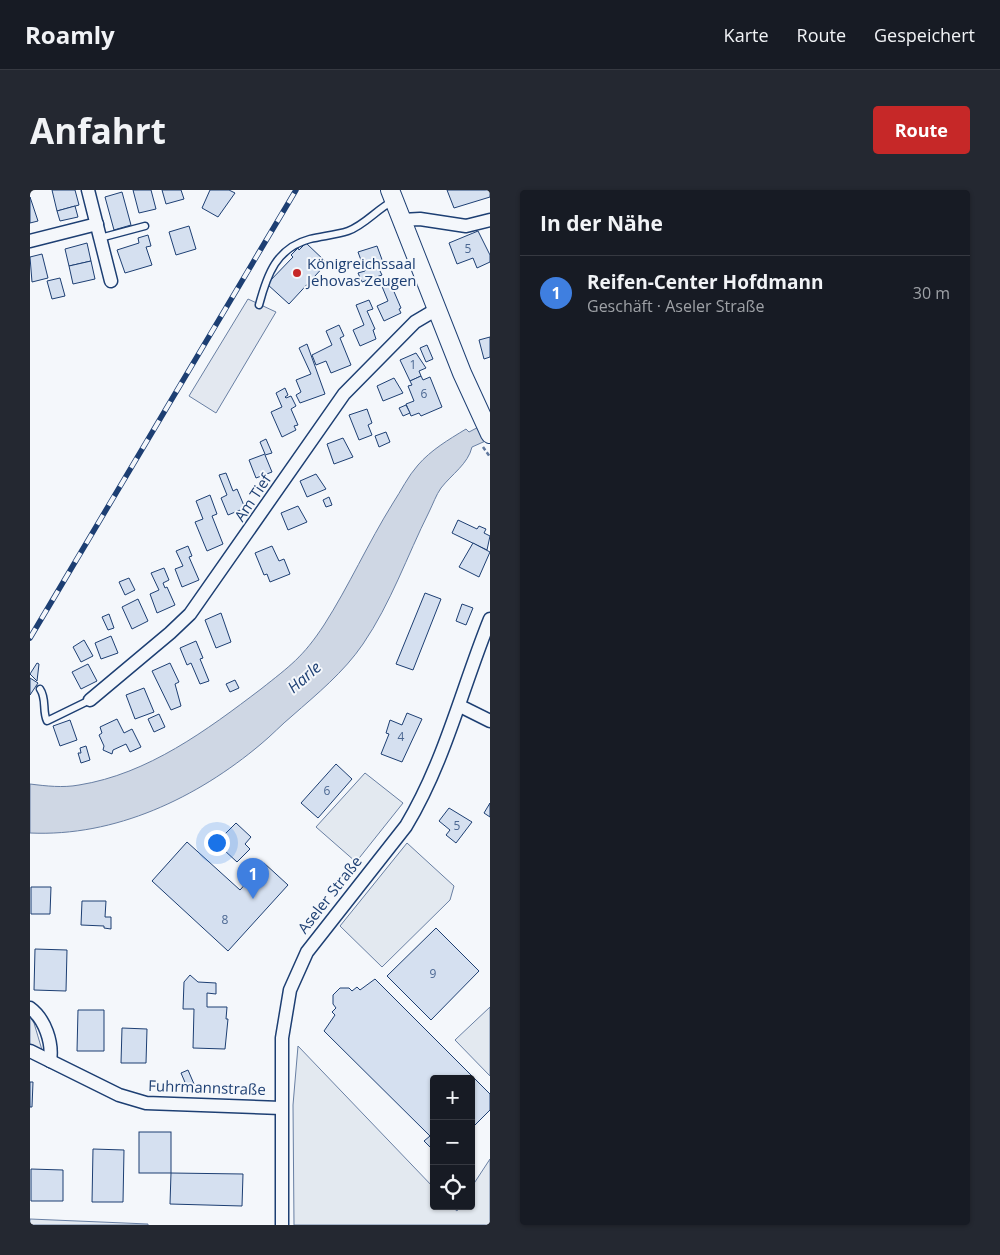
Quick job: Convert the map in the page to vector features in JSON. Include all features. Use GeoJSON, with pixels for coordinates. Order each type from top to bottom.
{"type":"FeatureCollection","features":[{"type":"Feature","properties":{"kind":"street"},"geometry":{"type":"LineString","coordinates":[[88,190],[111,280]]}},
{"type":"Feature","properties":{"kind":"street"},"geometry":{"type":"LineString","coordinates":[[392,195],[478,409],[488,443]]}},
{"type":"Feature","properties":{"kind":"street"},"geometry":{"type":"LineString","coordinates":[[402,220],[420,219],[466,226],[490,220]]}},
{"type":"Feature","properties":{"kind":"street"},"geometry":{"type":"LineString","coordinates":[[30,240],[97,224]]}},
{"type":"Feature","properties":{"kind":"street","name":"Am Tief"},"geometry":{"type":"LineString","coordinates":[[90,700],[190,614],[344,394],[415,322],[437,309]]}},
{"type":"Feature","properties":{"kind":"street","name":"Aseler Straße"},"geometry":{"type":"LineString","coordinates":[[280,1221],[284,1022],[290,990],[307,952],[406,826],[430,782],[460,706],[490,619]]}},
{"type":"Feature","properties":{"kind":"street"},"geometry":{"type":"LineString","coordinates":[[460,706],[471,709],[490,721]]}},
{"type":"Feature","properties":{"kind":"street"},"geometry":{"type":"LineString","coordinates":[[30,1008],[38,1014],[44,1025],[52,1053],[50,1061]]}},
{"type":"Feature","properties":{"kind":"street","name":"Fuhrmannstraße"},"geometry":{"type":"LineString","coordinates":[[30,1051],[119,1095],[146,1103],[281,1108]]}},
{"type":"Feature","properties":{"kind":"lane"},"geometry":{"type":"LineString","coordinates":[[259,306],[271,267],[289,247],[308,239],[349,230],[382,207],[392,195]]}},
{"type":"Feature","properties":{"kind":"lane"},"geometry":{"type":"LineString","coordinates":[[100,238],[145,226]]}},
{"type":"Feature","properties":{"kind":"lane"},"geometry":{"type":"LineString","coordinates":[[40,690],[43,694],[47,721],[90,700]]}},
{"type":"Feature","properties":{"kind":"path"},"geometry":{"type":"LineString","coordinates":[[488,443],[490,457]]}},
{"type":"Feature","properties":{"kind":"shaded area"},"geometry":{"type":"Polygon","coordinates":[[[248,299],[276,312],[216,413],[189,396],[248,299]]]}},
{"type":"Feature","properties":{"kind":"shaded area"},"geometry":{"type":"Polygon","coordinates":[[[365,773],[403,803],[356,862],[316,827],[365,773]]]}},
{"type":"Feature","properties":{"kind":"shaded area"},"geometry":{"type":"Polygon","coordinates":[[[407,843],[454,886],[450,900],[382,967],[340,926],[407,843]]]}},
{"type":"Feature","properties":{"kind":"shaded area"},"geometry":{"type":"Polygon","coordinates":[[[490,1007],[490,1076],[455,1040],[490,1007]]]}},
{"type":"Feature","properties":{"kind":"shaded area"},"geometry":{"type":"Polygon","coordinates":[[[30,1017],[34,1023],[42,1050],[30,1045],[30,1017]]]}},
{"type":"Feature","properties":{"kind":"shaded area"},"geometry":{"type":"Polygon","coordinates":[[[298,1046],[430,1184],[430,1210],[475,1210],[475,1182],[490,1159],[490,1225],[294,1225],[293,1105],[298,1046]]]}},
{"type":"Feature","properties":{"kind":"shaded area"},"geometry":{"type":"Polygon","coordinates":[[[30,1219],[148,1224],[148,1225],[30,1225],[30,1219]]]}},
{"type":"Feature","properties":{"kind":"water","name":"Harle"},"geometry":{"type":"Polygon","coordinates":[[[490,421],[490,439],[472,447],[467,459],[441,488],[382,612],[363,644],[330,682],[269,737],[210,781],[182,797],[153,810],[124,821],[93,828],[62,833],[30,833],[30,784],[61,787],[79,785],[129,771],[153,761],[219,720],[288,667],[309,645],[324,625],[414,469],[428,455],[453,437],[466,429],[469,432],[490,421]]]}},
{"type":"Feature","properties":{"kind":"building"},"geometry":{"type":"Polygon","coordinates":[[[52,190],[75,190],[79,205],[57,211],[52,190]]]}},
{"type":"Feature","properties":{"kind":"building"},"geometry":{"type":"Polygon","coordinates":[[[133,190],[151,190],[156,209],[139,213],[133,190]]]}},
{"type":"Feature","properties":{"kind":"building"},"geometry":{"type":"Polygon","coordinates":[[[162,190],[181,190],[184,199],[166,204],[162,190]]]}},
{"type":"Feature","properties":{"kind":"building"},"geometry":{"type":"Polygon","coordinates":[[[210,190],[229,190],[235,193],[218,217],[202,208],[210,190]]]}},
{"type":"Feature","properties":{"kind":"building"},"geometry":{"type":"Polygon","coordinates":[[[447,190],[490,190],[490,197],[454,208],[447,190]]]}},
{"type":"Feature","properties":{"kind":"building"},"geometry":{"type":"Polygon","coordinates":[[[122,192],[131,225],[114,230],[105,197],[122,192]]]}},
{"type":"Feature","properties":{"kind":"building"},"geometry":{"type":"Polygon","coordinates":[[[30,197],[38,221],[30,223],[30,197]]]}},
{"type":"Feature","properties":{"kind":"building"},"geometry":{"type":"Polygon","coordinates":[[[75,206],[78,217],[60,221],[57,211],[75,206]]]}},
{"type":"Feature","properties":{"kind":"building"},"geometry":{"type":"Polygon","coordinates":[[[189,226],[196,249],[176,255],[169,232],[189,226]]]}},
{"type":"Feature","properties":{"kind":"building"},"geometry":{"type":"Polygon","coordinates":[[[478,231],[490,255],[490,262],[477,268],[473,258],[457,264],[449,243],[478,231]]]}},
{"type":"Feature","properties":{"kind":"building"},"geometry":{"type":"Polygon","coordinates":[[[148,235],[151,246],[146,247],[152,265],[125,273],[117,250],[139,243],[138,238],[148,235]]]}},
{"type":"Feature","properties":{"kind":"building"},"geometry":{"type":"Polygon","coordinates":[[[87,243],[91,261],[69,266],[65,249],[87,243]]]}},
{"type":"Feature","properties":{"kind":"building","name":"Königreichssaal Jehovas Zeugen"},"geometry":{"type":"Polygon","coordinates":[[[306,243],[327,263],[289,304],[267,284],[293,257],[291,255],[306,243]]]}},
{"type":"Feature","properties":{"kind":"building"},"geometry":{"type":"Polygon","coordinates":[[[377,246],[384,265],[378,267],[382,275],[362,282],[358,273],[365,271],[358,252],[377,246]]]}},
{"type":"Feature","properties":{"kind":"building"},"geometry":{"type":"Polygon","coordinates":[[[42,254],[48,278],[32,282],[30,257],[42,254]]]}},
{"type":"Feature","properties":{"kind":"building"},"geometry":{"type":"Polygon","coordinates":[[[91,261],[95,279],[73,284],[69,266],[91,261]]]}},
{"type":"Feature","properties":{"kind":"building"},"geometry":{"type":"Polygon","coordinates":[[[60,278],[65,296],[52,299],[47,281],[60,278]]]}},
{"type":"Feature","properties":{"kind":"building"},"geometry":{"type":"Polygon","coordinates":[[[395,278],[397,284],[392,287],[401,308],[399,309],[401,313],[384,321],[377,306],[388,301],[381,284],[395,278]]]}},
{"type":"Feature","properties":{"kind":"building"},"geometry":{"type":"Polygon","coordinates":[[[369,300],[373,309],[367,311],[375,329],[373,330],[376,339],[360,346],[353,330],[364,325],[356,305],[369,300]]]}},
{"type":"Feature","properties":{"kind":"building"},"geometry":{"type":"Polygon","coordinates":[[[339,325],[344,336],[340,338],[351,365],[331,373],[326,361],[316,365],[312,355],[332,345],[326,331],[339,325]]]}},
{"type":"Feature","properties":{"kind":"building"},"geometry":{"type":"Polygon","coordinates":[[[490,337],[490,357],[484,359],[479,340],[490,337]]]}},
{"type":"Feature","properties":{"kind":"building"},"geometry":{"type":"Polygon","coordinates":[[[307,344],[325,394],[300,403],[296,395],[301,392],[296,380],[311,374],[299,348],[307,344]]]}},
{"type":"Feature","properties":{"kind":"building"},"geometry":{"type":"Polygon","coordinates":[[[427,345],[433,359],[426,362],[420,348],[427,345]]]}},
{"type":"Feature","properties":{"kind":"building"},"geometry":{"type":"Polygon","coordinates":[[[416,353],[426,368],[419,371],[421,376],[410,381],[400,360],[416,353]]]}},
{"type":"Feature","properties":{"kind":"building"},"geometry":{"type":"Polygon","coordinates":[[[421,376],[423,380],[430,377],[442,407],[421,416],[419,413],[411,416],[406,404],[414,401],[408,386],[412,385],[410,381],[421,376]]]}},
{"type":"Feature","properties":{"kind":"building"},"geometry":{"type":"Polygon","coordinates":[[[394,378],[403,393],[383,401],[377,386],[394,378]]]}},
{"type":"Feature","properties":{"kind":"building"},"geometry":{"type":"Polygon","coordinates":[[[285,388],[288,395],[285,397],[291,396],[296,406],[291,409],[298,425],[294,426],[296,430],[282,437],[271,412],[282,407],[276,393],[285,388]]]}},
{"type":"Feature","properties":{"kind":"building"},"geometry":{"type":"Polygon","coordinates":[[[406,405],[410,413],[403,416],[399,408],[406,405]]]}},
{"type":"Feature","properties":{"kind":"building"},"geometry":{"type":"Polygon","coordinates":[[[367,409],[372,423],[368,425],[372,435],[359,440],[349,415],[367,409]]]}},
{"type":"Feature","properties":{"kind":"building"},"geometry":{"type":"Polygon","coordinates":[[[386,432],[390,442],[379,447],[375,436],[386,432]]]}},
{"type":"Feature","properties":{"kind":"building"},"geometry":{"type":"Polygon","coordinates":[[[343,438],[353,457],[334,464],[327,444],[343,438]]]}},
{"type":"Feature","properties":{"kind":"building"},"geometry":{"type":"Polygon","coordinates":[[[266,439],[272,453],[265,455],[272,472],[256,478],[249,460],[265,454],[260,442],[266,439]]]}},
{"type":"Feature","properties":{"kind":"building"},"geometry":{"type":"Polygon","coordinates":[[[226,473],[233,491],[237,489],[245,508],[228,515],[221,498],[227,495],[219,475],[226,473]]]}},
{"type":"Feature","properties":{"kind":"building"},"geometry":{"type":"Polygon","coordinates":[[[316,474],[326,489],[307,497],[300,481],[316,474]]]}},
{"type":"Feature","properties":{"kind":"building"},"geometry":{"type":"Polygon","coordinates":[[[210,495],[217,514],[212,516],[223,544],[207,551],[195,522],[203,519],[196,501],[210,495]]]}},
{"type":"Feature","properties":{"kind":"building"},"geometry":{"type":"Polygon","coordinates":[[[329,497],[332,505],[326,507],[323,500],[329,497]]]}},
{"type":"Feature","properties":{"kind":"building"},"geometry":{"type":"Polygon","coordinates":[[[298,506],[307,522],[288,530],[281,513],[298,506]]]}},
{"type":"Feature","properties":{"kind":"building"},"geometry":{"type":"Polygon","coordinates":[[[458,520],[477,529],[479,526],[486,529],[484,533],[490,536],[487,550],[452,533],[458,520]]]}},
{"type":"Feature","properties":{"kind":"building"},"geometry":{"type":"Polygon","coordinates":[[[473,543],[490,552],[479,577],[459,567],[473,543]]]}},
{"type":"Feature","properties":{"kind":"building"},"geometry":{"type":"Polygon","coordinates":[[[188,546],[192,556],[189,557],[199,580],[182,587],[175,569],[183,566],[176,551],[188,546]]]}},
{"type":"Feature","properties":{"kind":"building"},"geometry":{"type":"Polygon","coordinates":[[[272,546],[279,561],[284,559],[290,574],[270,582],[267,574],[264,575],[255,553],[272,546]]]}},
{"type":"Feature","properties":{"kind":"building"},"geometry":{"type":"Polygon","coordinates":[[[164,568],[169,580],[163,583],[165,588],[167,587],[175,605],[157,613],[150,594],[159,590],[151,573],[164,568]]]}},
{"type":"Feature","properties":{"kind":"building"},"geometry":{"type":"Polygon","coordinates":[[[129,578],[135,590],[125,595],[119,582],[129,578]]]}},
{"type":"Feature","properties":{"kind":"building"},"geometry":{"type":"Polygon","coordinates":[[[425,593],[441,599],[413,670],[396,664],[425,593]]]}},
{"type":"Feature","properties":{"kind":"building"},"geometry":{"type":"Polygon","coordinates":[[[138,599],[148,621],[132,629],[122,607],[138,599]]]}},
{"type":"Feature","properties":{"kind":"building"},"geometry":{"type":"Polygon","coordinates":[[[462,604],[473,608],[466,625],[456,621],[462,604]]]}},
{"type":"Feature","properties":{"kind":"building"},"geometry":{"type":"Polygon","coordinates":[[[221,613],[231,642],[216,648],[205,620],[221,613]]]}},
{"type":"Feature","properties":{"kind":"building"},"geometry":{"type":"Polygon","coordinates":[[[109,614],[114,628],[108,630],[102,617],[109,614]]]}},
{"type":"Feature","properties":{"kind":"building"},"geometry":{"type":"Polygon","coordinates":[[[111,636],[118,653],[101,659],[95,643],[111,636]]]}},
{"type":"Feature","properties":{"kind":"building"},"geometry":{"type":"Polygon","coordinates":[[[84,640],[93,656],[81,662],[73,647],[84,640]]]}},
{"type":"Feature","properties":{"kind":"building"},"geometry":{"type":"Polygon","coordinates":[[[196,641],[203,658],[200,659],[209,681],[200,684],[191,663],[187,665],[180,648],[196,641]]]}},
{"type":"Feature","properties":{"kind":"building"},"geometry":{"type":"Polygon","coordinates":[[[37,663],[39,664],[37,681],[30,674],[37,663]]]}},
{"type":"Feature","properties":{"kind":"building"},"geometry":{"type":"Polygon","coordinates":[[[170,663],[179,682],[175,684],[181,706],[171,710],[152,671],[170,663]]]}},
{"type":"Feature","properties":{"kind":"building"},"geometry":{"type":"Polygon","coordinates":[[[88,664],[97,681],[81,689],[72,672],[88,664]]]}},
{"type":"Feature","properties":{"kind":"building"},"geometry":{"type":"Polygon","coordinates":[[[30,678],[38,683],[30,695],[30,678]]]}},
{"type":"Feature","properties":{"kind":"building"},"geometry":{"type":"Polygon","coordinates":[[[235,680],[239,688],[230,692],[226,684],[235,680]]]}},
{"type":"Feature","properties":{"kind":"building"},"geometry":{"type":"Polygon","coordinates":[[[144,688],[154,712],[135,719],[126,695],[144,688]]]}},
{"type":"Feature","properties":{"kind":"building"},"geometry":{"type":"Polygon","coordinates":[[[407,713],[422,719],[402,762],[381,754],[389,734],[386,733],[390,720],[402,725],[407,713]]]}},
{"type":"Feature","properties":{"kind":"building"},"geometry":{"type":"Polygon","coordinates":[[[159,714],[165,727],[154,732],[148,719],[159,714]]]}},
{"type":"Feature","properties":{"kind":"building"},"geometry":{"type":"Polygon","coordinates":[[[117,719],[124,733],[132,729],[141,747],[130,752],[126,744],[113,750],[112,754],[103,750],[104,746],[99,735],[102,733],[100,727],[117,719]]]}},
{"type":"Feature","properties":{"kind":"building"},"geometry":{"type":"Polygon","coordinates":[[[70,720],[77,740],[60,746],[53,726],[70,720]]]}},
{"type":"Feature","properties":{"kind":"building"},"geometry":{"type":"Polygon","coordinates":[[[86,746],[90,760],[81,763],[78,753],[81,753],[80,748],[86,746]]]}},
{"type":"Feature","properties":{"kind":"building"},"geometry":{"type":"Polygon","coordinates":[[[336,764],[352,779],[318,818],[301,803],[336,764]]]}},
{"type":"Feature","properties":{"kind":"building"},"geometry":{"type":"Polygon","coordinates":[[[490,803],[490,817],[484,813],[490,803]]]}},
{"type":"Feature","properties":{"kind":"building"},"geometry":{"type":"Polygon","coordinates":[[[449,808],[472,822],[456,843],[446,835],[450,830],[439,821],[449,808]]]}},
{"type":"Feature","properties":{"kind":"building"},"geometry":{"type":"Polygon","coordinates":[[[236,823],[251,837],[245,844],[250,849],[237,862],[224,850],[227,846],[220,839],[236,823]]]}},
{"type":"Feature","properties":{"kind":"building"},"geometry":{"type":"Polygon","coordinates":[[[187,842],[240,890],[264,863],[288,885],[228,951],[152,881],[187,842]]]}},
{"type":"Feature","properties":{"kind":"building"},"geometry":{"type":"Polygon","coordinates":[[[31,887],[51,887],[50,914],[31,914],[31,887]]]}},
{"type":"Feature","properties":{"kind":"building"},"geometry":{"type":"Polygon","coordinates":[[[82,901],[106,901],[105,917],[111,917],[111,929],[104,928],[104,926],[81,925],[82,901]]]}},
{"type":"Feature","properties":{"kind":"building"},"geometry":{"type":"Polygon","coordinates":[[[436,928],[479,971],[431,1020],[387,976],[436,928]]]}},
{"type":"Feature","properties":{"kind":"building"},"geometry":{"type":"Polygon","coordinates":[[[35,949],[67,950],[66,991],[34,990],[35,949]]]}},
{"type":"Feature","properties":{"kind":"building"},"geometry":{"type":"Polygon","coordinates":[[[190,975],[198,982],[216,983],[216,994],[207,993],[207,1007],[227,1007],[226,1019],[228,1019],[225,1049],[193,1048],[194,1009],[183,1009],[184,982],[190,975]]]}},
{"type":"Feature","properties":{"kind":"building"},"geometry":{"type":"Polygon","coordinates":[[[375,979],[471,1075],[430,1075],[430,1136],[324,1031],[335,1015],[332,1012],[336,1008],[333,1004],[333,995],[340,988],[349,988],[352,991],[357,987],[360,990],[375,979]]]}},
{"type":"Feature","properties":{"kind":"building"},"geometry":{"type":"Polygon","coordinates":[[[78,1010],[104,1010],[104,1051],[77,1051],[78,1010]]]}},
{"type":"Feature","properties":{"kind":"building"},"geometry":{"type":"Polygon","coordinates":[[[122,1028],[147,1029],[146,1063],[121,1063],[122,1028]]]}},
{"type":"Feature","properties":{"kind":"building"},"geometry":{"type":"Polygon","coordinates":[[[188,1070],[194,1084],[187,1087],[181,1073],[188,1070]]]}},
{"type":"Feature","properties":{"kind":"building"},"geometry":{"type":"Polygon","coordinates":[[[475,1079],[490,1094],[490,1110],[475,1125],[475,1079]]]}},
{"type":"Feature","properties":{"kind":"building"},"geometry":{"type":"Polygon","coordinates":[[[30,1082],[33,1082],[32,1107],[30,1107],[30,1082]]]}},
{"type":"Feature","properties":{"kind":"building"},"geometry":{"type":"Polygon","coordinates":[[[139,1132],[171,1132],[171,1173],[139,1173],[139,1132]]]}},
{"type":"Feature","properties":{"kind":"building"},"geometry":{"type":"Polygon","coordinates":[[[430,1136],[430,1147],[424,1141],[430,1136]]]}},
{"type":"Feature","properties":{"kind":"building"},"geometry":{"type":"Polygon","coordinates":[[[93,1149],[124,1150],[123,1202],[92,1202],[93,1149]]]}},
{"type":"Feature","properties":{"kind":"building"},"geometry":{"type":"Polygon","coordinates":[[[31,1169],[63,1170],[63,1201],[31,1201],[31,1169]]]}},
{"type":"Feature","properties":{"kind":"building"},"geometry":{"type":"Polygon","coordinates":[[[171,1173],[243,1174],[242,1206],[170,1204],[171,1173]]]}},
{"type":"Feature","properties":{"kind":"railway"},"geometry":{"type":"LineString","coordinates":[[30,638],[296,190]]}},
{"type":"Feature","properties":{"kind":"place","name":"Königreichssaal Jehovas Zeugen"},"geometry":{"type":"Point","coordinates":[297,273]}},
{"type":"Feature","properties":{"kind":"place","name":"Reifen-Center Hofdmann"},"geometry":{"type":"Point","coordinates":[253,899]}}]}
